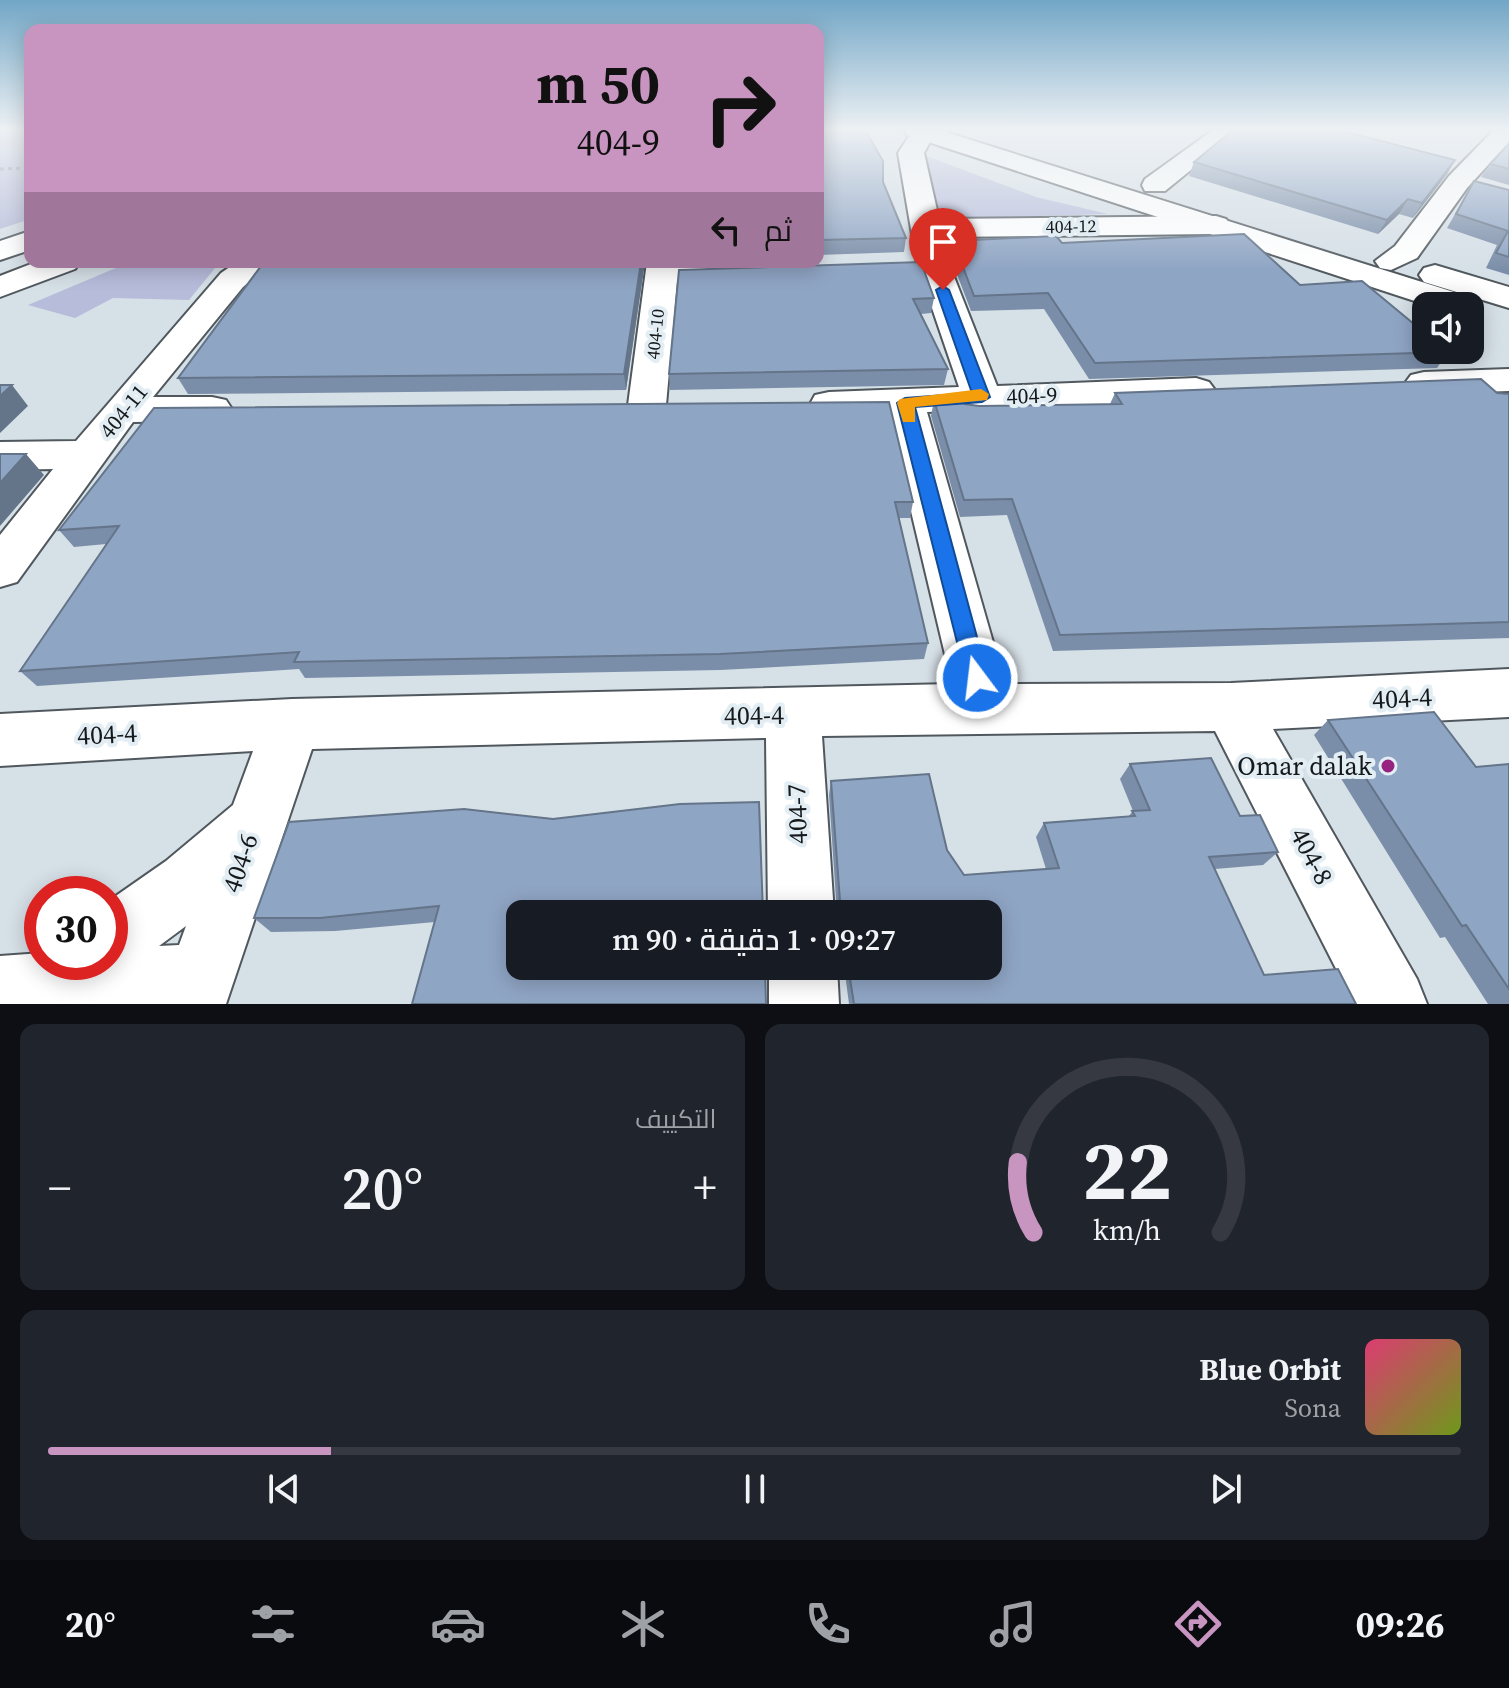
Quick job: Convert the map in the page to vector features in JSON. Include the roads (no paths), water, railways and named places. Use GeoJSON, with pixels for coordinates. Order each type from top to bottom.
{"type":"FeatureCollection","features":[{"type":"Feature","properties":{"kind":"street"},"geometry":{"type":"LineString","coordinates":[[915,177],[925,228],[917,264],[982,397]]}},
{"type":"Feature","properties":{"kind":"street"},"geometry":{"type":"LineString","coordinates":[[1085,177],[1216,225],[1421,292]]}},
{"type":"Feature","properties":{"kind":"street"},"geometry":{"type":"LineString","coordinates":[[1121,177],[1509,298]]}},
{"type":"Feature","properties":{"kind":"street"},"geometry":{"type":"LineString","coordinates":[[1155,185],[1166,177]]}},
{"type":"Feature","properties":{"kind":"street"},"geometry":{"type":"LineString","coordinates":[[1391,261],[1406,252],[1477,177]]}},
{"type":"Feature","properties":{"kind":"street","name":"404-12"},"geometry":{"type":"LineString","coordinates":[[925,228],[1216,225]]}},
{"type":"Feature","properties":{"kind":"street"},"geometry":{"type":"LineString","coordinates":[[0,251],[24,242]]}},
{"type":"Feature","properties":{"kind":"street"},"geometry":{"type":"LineString","coordinates":[[0,287],[49,268]]}},
{"type":"Feature","properties":{"kind":"street","name":"404-11"},"geometry":{"type":"LineString","coordinates":[[0,569],[122,410],[232,280],[249,268]]}},
{"type":"Feature","properties":{"kind":"street","name":"404-10"},"geometry":{"type":"LineString","coordinates":[[647,405],[662,268]]}},
{"type":"Feature","properties":{"kind":"street"},"geometry":{"type":"LineString","coordinates":[[718,268],[773,269]]}},
{"type":"Feature","properties":{"kind":"street"},"geometry":{"type":"LineString","coordinates":[[1484,313],[1509,321]]}},
{"type":"Feature","properties":{"kind":"street"},"geometry":{"type":"LineString","coordinates":[[1381,384],[1509,380]]}},
{"type":"Feature","properties":{"kind":"street","name":"404-9"},"geometry":{"type":"LineString","coordinates":[[799,404],[905,403],[982,397],[1237,389]]}},
{"type":"Feature","properties":{"kind":"street"},"geometry":{"type":"LineString","coordinates":[[905,403],[985,708]]}},
{"type":"Feature","properties":{"kind":"street"},"geometry":{"type":"LineString","coordinates":[[122,410],[250,409]]}},
{"type":"Feature","properties":{"kind":"street"},"geometry":{"type":"LineString","coordinates":[[0,456],[88,455]]}},
{"type":"Feature","properties":{"kind":"street","name":"404-4"},"geometry":{"type":"LineString","coordinates":[[0,740],[292,724],[793,715],[985,708],[1231,707],[1509,693]]}},
{"type":"Feature","properties":{"kind":"street","name":"404-8"},"geometry":{"type":"LineString","coordinates":[[1231,707],[1392,1004]]}},
{"type":"Feature","properties":{"kind":"street","name":"404-7"},"geometry":{"type":"LineString","coordinates":[[793,715],[800,900]]}},
{"type":"Feature","properties":{"kind":"street","name":"404-6"},"geometry":{"type":"LineString","coordinates":[[195,991],[253,824],[292,724]]}},
{"type":"Feature","properties":{"kind":"street"},"geometry":{"type":"LineString","coordinates":[[128,928],[189,884],[253,824]]}},
{"type":"Feature","properties":{"kind":"street"},"geometry":{"type":"LineString","coordinates":[[803,980],[804,1004]]}},
{"type":"Feature","properties":{"kind":"street"},"geometry":{"type":"LineString","coordinates":[[29,981],[195,991]]}},
{"type":"Feature","properties":{"kind":"place","name":"Omar dalak"},"geometry":{"type":"Point","coordinates":[1388,766]}}]}
